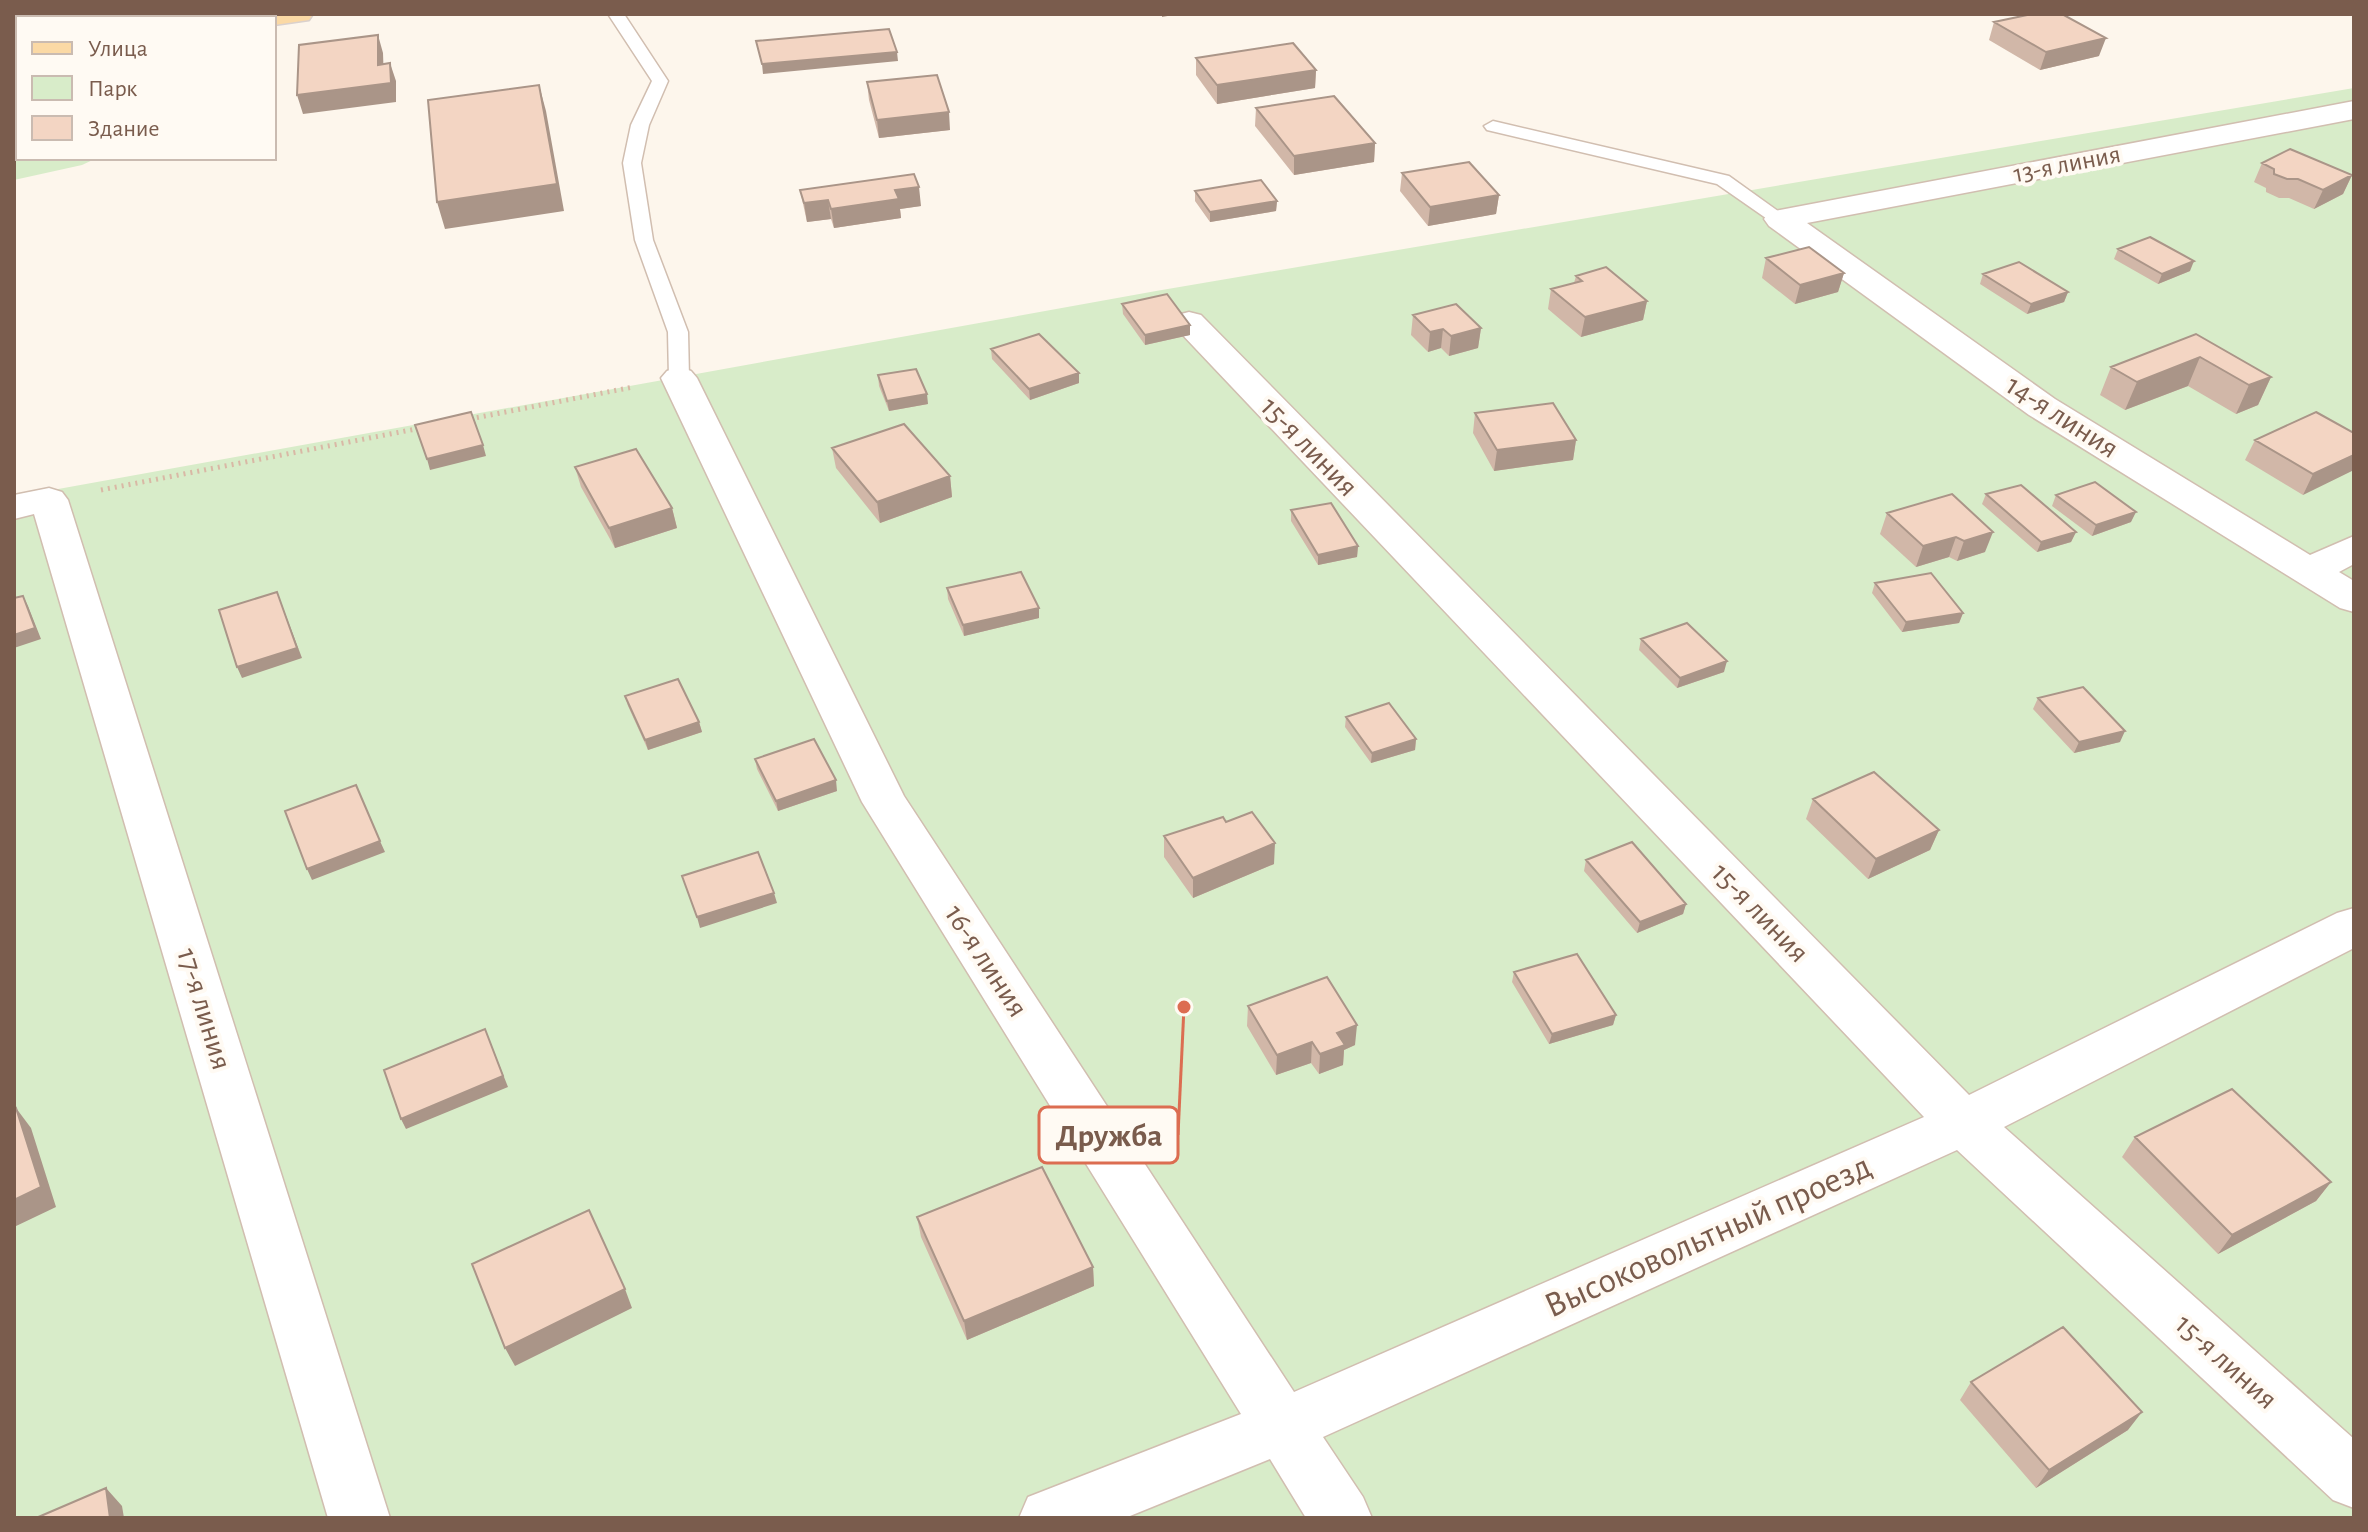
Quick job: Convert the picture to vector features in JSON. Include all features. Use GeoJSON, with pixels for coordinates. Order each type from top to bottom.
{"type":"FeatureCollection","features":[{"type":"Feature","properties":{"kind":"main road"},"geometry":{"type":"LineString","coordinates":[[276,17],[300,14]]}},
{"type":"Feature","properties":{"kind":"street","name":"13-я линия"},"geometry":{"type":"LineString","coordinates":[[1780,219],[2354,110]]}},
{"type":"Feature","properties":{"kind":"street","name":"14-я линия"},"geometry":{"type":"LineString","coordinates":[[1780,219],[2042,407],[2354,599]]}},
{"type":"Feature","properties":{"kind":"street","name":"15-я линия"},"geometry":{"type":"LineString","coordinates":[[1189,322],[1963,1123],[2354,1479]]}},
{"type":"Feature","properties":{"kind":"street","name":"16-я линия"},"geometry":{"type":"LineString","coordinates":[[679,378],[884,802],[1341,1518]]}},
{"type":"Feature","properties":{"kind":"street","name":"17-я линия"},"geometry":{"type":"LineString","coordinates":[[32,504],[359,1518]]}},
{"type":"Feature","properties":{"kind":"street"},"geometry":{"type":"LineString","coordinates":[[2310,571],[2354,548]]}},
{"type":"Feature","properties":{"kind":"street","name":"Высоковольтный проезд"},"geometry":{"type":"LineString","coordinates":[[1050,1518],[1284,1425],[1963,1123],[2354,926]]}},
{"type":"Feature","properties":{"kind":"lane"},"geometry":{"type":"LineString","coordinates":[[616,14],[660,81],[640,125],[632,163],[644,240],[678,332],[679,378]]}},
{"type":"Feature","properties":{"kind":"lane"},"geometry":{"type":"LineString","coordinates":[[1493,126],[1723,180],[1780,219]]}},
{"type":"Feature","properties":{"kind":"path"},"geometry":{"type":"LineString","coordinates":[[464,420],[679,378]]}},
{"type":"Feature","properties":{"kind":"path"},"geometry":{"type":"LineString","coordinates":[[32,504],[433,426]]}},
{"type":"Feature","properties":{"kind":"green space"},"geometry":{"type":"Polygon","coordinates":[[[2354,88],[2354,1518],[14,1518],[14,497],[1156,291],[2354,88]]]}},
{"type":"Feature","properties":{"kind":"green space"},"geometry":{"type":"Polygon","coordinates":[[[14,90],[16,160],[93,160],[14,180],[14,90]]]}},
{"type":"Feature","properties":{"kind":"building"},"geometry":{"type":"Polygon","coordinates":[[[2032,14],[2062,14],[2106,38],[2046,52],[1994,22],[2032,14]]]}},
{"type":"Feature","properties":{"kind":"building"},"geometry":{"type":"Polygon","coordinates":[[[889,29],[897,52],[762,64],[756,41],[889,29]]]}},
{"type":"Feature","properties":{"kind":"building"},"geometry":{"type":"Polygon","coordinates":[[[378,35],[378,65],[390,63],[391,83],[297,95],[299,45],[378,35]]]}},
{"type":"Feature","properties":{"kind":"building"},"geometry":{"type":"Polygon","coordinates":[[[1293,43],[1316,70],[1217,85],[1196,58],[1293,43]]]}},
{"type":"Feature","properties":{"kind":"building"},"geometry":{"type":"Polygon","coordinates":[[[937,75],[949,112],[877,120],[867,82],[937,75]]]}},
{"type":"Feature","properties":{"kind":"building"},"geometry":{"type":"Polygon","coordinates":[[[539,85],[557,184],[437,202],[428,100],[539,85]]]}},
{"type":"Feature","properties":{"kind":"building"},"geometry":{"type":"Polygon","coordinates":[[[1334,96],[1375,143],[1294,156],[1256,108],[1334,96]]]}},
{"type":"Feature","properties":{"kind":"building"},"geometry":{"type":"Polygon","coordinates":[[[2290,149],[2352,175],[2323,190],[2298,179],[2274,174],[2274,169],[2262,163],[2290,149]]]}},
{"type":"Feature","properties":{"kind":"building"},"geometry":{"type":"Polygon","coordinates":[[[1469,162],[1499,195],[1430,207],[1402,173],[1469,162]]]}},
{"type":"Feature","properties":{"kind":"building"},"geometry":{"type":"Polygon","coordinates":[[[914,174],[919,187],[895,190],[899,199],[831,209],[828,200],[804,203],[800,190],[914,174]]]}},
{"type":"Feature","properties":{"kind":"building"},"geometry":{"type":"Polygon","coordinates":[[[1261,180],[1277,201],[1210,212],[1195,191],[1261,180]]]}},
{"type":"Feature","properties":{"kind":"building"},"geometry":{"type":"Polygon","coordinates":[[[2150,237],[2194,261],[2162,274],[2118,249],[2150,237]]]}},
{"type":"Feature","properties":{"kind":"building"},"geometry":{"type":"Polygon","coordinates":[[[1809,247],[1844,273],[1800,285],[1766,258],[1809,247]]]}},
{"type":"Feature","properties":{"kind":"building"},"geometry":{"type":"Polygon","coordinates":[[[2019,262],[2068,292],[2031,304],[1983,274],[2019,262]]]}},
{"type":"Feature","properties":{"kind":"building"},"geometry":{"type":"Polygon","coordinates":[[[1606,267],[1647,301],[1585,317],[1551,289],[1582,281],[1576,276],[1606,267]]]}},
{"type":"Feature","properties":{"kind":"building"},"geometry":{"type":"Polygon","coordinates":[[[1167,294],[1190,325],[1145,335],[1122,304],[1167,294]]]}},
{"type":"Feature","properties":{"kind":"building"},"geometry":{"type":"Polygon","coordinates":[[[1456,304],[1481,328],[1451,336],[1443,329],[1430,332],[1413,315],[1456,304]]]}},
{"type":"Feature","properties":{"kind":"building"},"geometry":{"type":"Polygon","coordinates":[[[1039,334],[1079,373],[1029,389],[991,349],[1039,334]]]}},
{"type":"Feature","properties":{"kind":"building"},"geometry":{"type":"Polygon","coordinates":[[[2196,334],[2271,377],[2249,385],[2200,357],[2137,382],[2111,367],[2196,334]]]}},
{"type":"Feature","properties":{"kind":"building"},"geometry":{"type":"Polygon","coordinates":[[[916,369],[927,394],[887,401],[878,375],[916,369]]]}},
{"type":"Feature","properties":{"kind":"building"},"geometry":{"type":"Polygon","coordinates":[[[1553,403],[1576,440],[1497,450],[1475,413],[1553,403]]]}},
{"type":"Feature","properties":{"kind":"building"},"geometry":{"type":"Polygon","coordinates":[[[471,412],[483,445],[427,459],[415,425],[471,412]]]}},
{"type":"Feature","properties":{"kind":"building"},"geometry":{"type":"Polygon","coordinates":[[[2316,412],[2354,433],[2354,455],[2313,474],[2255,440],[2316,412]]]}},
{"type":"Feature","properties":{"kind":"building"},"geometry":{"type":"Polygon","coordinates":[[[904,424],[950,476],[877,502],[832,448],[904,424]]]}},
{"type":"Feature","properties":{"kind":"building"},"geometry":{"type":"Polygon","coordinates":[[[636,449],[672,508],[609,528],[575,467],[636,449]]]}},
{"type":"Feature","properties":{"kind":"building"},"geometry":{"type":"Polygon","coordinates":[[[2095,482],[2136,512],[2096,525],[2056,495],[2095,482]]]}},
{"type":"Feature","properties":{"kind":"building"},"geometry":{"type":"Polygon","coordinates":[[[2021,485],[2076,532],[2041,542],[1986,494],[2021,485]]]}},
{"type":"Feature","properties":{"kind":"building"},"geometry":{"type":"Polygon","coordinates":[[[1952,494],[1993,532],[1964,541],[1956,537],[1923,546],[1887,513],[1952,494]]]}},
{"type":"Feature","properties":{"kind":"building"},"geometry":{"type":"Polygon","coordinates":[[[1331,503],[1358,546],[1318,555],[1291,510],[1331,503]]]}},
{"type":"Feature","properties":{"kind":"building"},"geometry":{"type":"Polygon","coordinates":[[[1021,572],[1039,608],[963,625],[947,588],[1021,572]]]}},
{"type":"Feature","properties":{"kind":"building"},"geometry":{"type":"Polygon","coordinates":[[[1931,573],[1963,613],[1906,622],[1875,583],[1931,573]]]}},
{"type":"Feature","properties":{"kind":"building"},"geometry":{"type":"Polygon","coordinates":[[[277,592],[297,648],[237,667],[219,610],[277,592]]]}},
{"type":"Feature","properties":{"kind":"building"},"geometry":{"type":"Polygon","coordinates":[[[23,596],[35,628],[14,635],[14,598],[23,596]]]}},
{"type":"Feature","properties":{"kind":"building"},"geometry":{"type":"Polygon","coordinates":[[[1687,623],[1727,661],[1680,678],[1641,639],[1687,623]]]}},
{"type":"Feature","properties":{"kind":"building"},"geometry":{"type":"Polygon","coordinates":[[[678,679],[699,722],[645,740],[625,696],[678,679]]]}},
{"type":"Feature","properties":{"kind":"building"},"geometry":{"type":"Polygon","coordinates":[[[2083,687],[2125,731],[2079,742],[2038,698],[2083,687]]]}},
{"type":"Feature","properties":{"kind":"building"},"geometry":{"type":"Polygon","coordinates":[[[1389,703],[1416,739],[1372,753],[1346,717],[1389,703]]]}},
{"type":"Feature","properties":{"kind":"building"},"geometry":{"type":"Polygon","coordinates":[[[814,739],[836,780],[776,801],[755,759],[814,739]]]}},
{"type":"Feature","properties":{"kind":"building"},"geometry":{"type":"Polygon","coordinates":[[[1874,772],[1939,830],[1876,859],[1813,799],[1874,772]]]}},
{"type":"Feature","properties":{"kind":"building"},"geometry":{"type":"Polygon","coordinates":[[[356,785],[380,841],[307,869],[285,811],[356,785]]]}},
{"type":"Feature","properties":{"kind":"building"},"geometry":{"type":"Polygon","coordinates":[[[1252,812],[1275,843],[1193,878],[1164,836],[1223,817],[1226,822],[1252,812]]]}},
{"type":"Feature","properties":{"kind":"building"},"geometry":{"type":"Polygon","coordinates":[[[1632,842],[1686,904],[1640,922],[1586,860],[1632,842]]]}},
{"type":"Feature","properties":{"kind":"building"},"geometry":{"type":"Polygon","coordinates":[[[758,852],[774,893],[697,917],[682,876],[758,852]]]}},
{"type":"Feature","properties":{"kind":"building"},"geometry":{"type":"Polygon","coordinates":[[[1577,954],[1616,1015],[1552,1034],[1514,972],[1577,954]]]}},
{"type":"Feature","properties":{"kind":"building"},"geometry":{"type":"Polygon","coordinates":[[[1327,977],[1357,1025],[1337,1033],[1345,1045],[1320,1054],[1312,1042],[1277,1055],[1248,1006],[1327,977]]]}},
{"type":"Feature","properties":{"kind":"building"},"geometry":{"type":"Polygon","coordinates":[[[485,1029],[503,1076],[401,1119],[384,1070],[485,1029]]]}},
{"type":"Feature","properties":{"kind":"building"},"geometry":{"type":"Polygon","coordinates":[[[2232,1089],[2331,1182],[2232,1235],[2135,1137],[2232,1089]]]}},
{"type":"Feature","properties":{"kind":"building"},"geometry":{"type":"Polygon","coordinates":[[[14,1109],[41,1187],[14,1200],[14,1109]]]}},
{"type":"Feature","properties":{"kind":"building"},"geometry":{"type":"Polygon","coordinates":[[[1042,1167],[1093,1267],[964,1321],[917,1217],[1042,1167]]]}},
{"type":"Feature","properties":{"kind":"building"},"geometry":{"type":"Polygon","coordinates":[[[589,1210],[625,1289],[505,1348],[472,1264],[589,1210]]]}},
{"type":"Feature","properties":{"kind":"building"},"geometry":{"type":"Polygon","coordinates":[[[2063,1327],[2142,1412],[2049,1470],[1971,1382],[2063,1327]]]}},
{"type":"Feature","properties":{"kind":"building"},"geometry":{"type":"Polygon","coordinates":[[[106,1488],[110,1518],[36,1518],[106,1488]]]}},
{"type":"Feature","properties":{"kind":"place","name":"Дружба"},"geometry":{"type":"Point","coordinates":[1184,1007]}}]}
